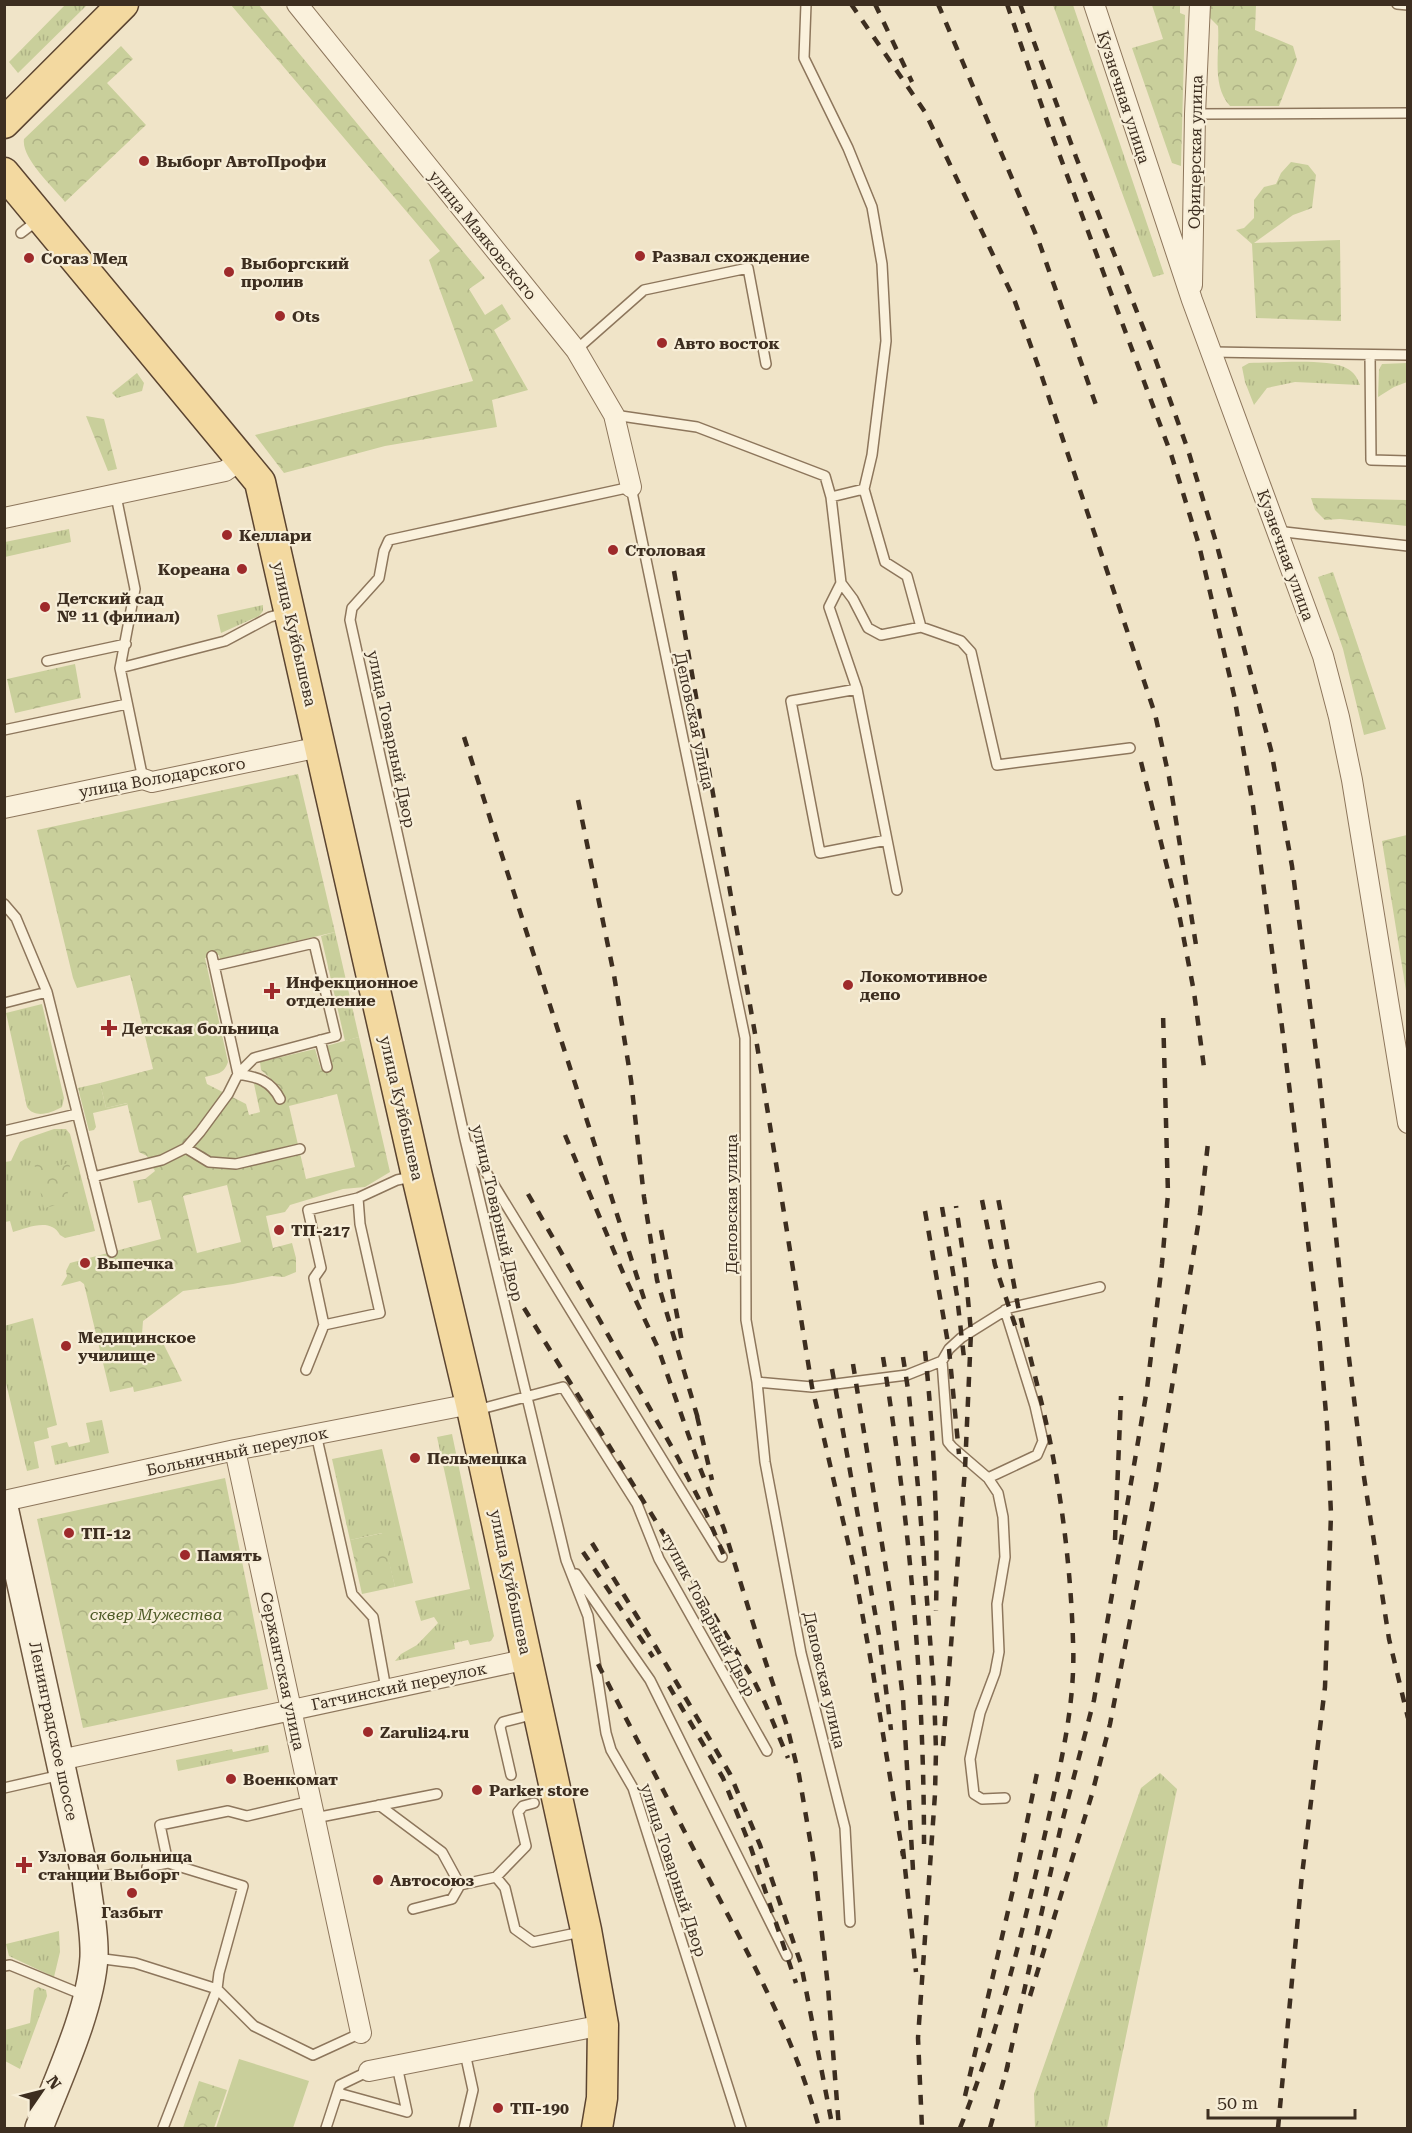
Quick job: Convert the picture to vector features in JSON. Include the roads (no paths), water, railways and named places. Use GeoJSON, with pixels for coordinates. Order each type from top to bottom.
{"type":"FeatureCollection","features":[{"type":"Feature","properties":{"kind":"main road"},"geometry":{"type":"LineString","coordinates":[[4,123],[123,4]]}},
{"type":"Feature","properties":{"kind":"main road","name":"улица Куйбышева"},"geometry":{"type":"LineString","coordinates":[[4,173],[32,225],[260,482],[417,1176],[472,1407],[586,1930],[603,2025],[602,2098],[597,2128]]}},
{"type":"Feature","properties":{"kind":"main road","name":"Ленинградское шоссе"},"geometry":{"type":"LineString","coordinates":[[4,1506],[86,1879],[92,1921],[94,1958],[87,1996],[39,2128]]}},
{"type":"Feature","properties":{"kind":"street","name":"улица Маяковского"},"geometry":{"type":"LineString","coordinates":[[297,4],[576,350],[614,415],[631,487]]}},
{"type":"Feature","properties":{"kind":"street","name":"Кузнечная улица"},"geometry":{"type":"LineString","coordinates":[[1094,4],[1192,300],[1323,656],[1352,780],[1407,1115]]}},
{"type":"Feature","properties":{"kind":"street","name":"Офицерская улица"},"geometry":{"type":"LineString","coordinates":[[1192,300],[1195,114],[1200,4]]}},
{"type":"Feature","properties":{"kind":"street"},"geometry":{"type":"LineString","coordinates":[[4,518],[225,471],[242,459]]}},
{"type":"Feature","properties":{"kind":"street","name":"улица Володарского"},"geometry":{"type":"LineString","coordinates":[[4,808],[143,779],[152,782],[320,747]]}},
{"type":"Feature","properties":{"kind":"street","name":"Больничный переулок"},"geometry":{"type":"LineString","coordinates":[[4,1501],[235,1450],[472,1407]]}},
{"type":"Feature","properties":{"kind":"street","name":"Сержантская улица"},"geometry":{"type":"LineString","coordinates":[[235,1450],[362,2033]]}},
{"type":"Feature","properties":{"kind":"street","name":"Гатчинский переулок"},"geometry":{"type":"LineString","coordinates":[[62,1767],[291,1709],[528,1659]]}},
{"type":"Feature","properties":{"kind":"street"},"geometry":{"type":"LineString","coordinates":[[369,2071],[603,2025]]}},
{"type":"Feature","properties":{"kind":"lane"},"geometry":{"type":"LineString","coordinates":[[806,4],[804,58],[848,148],[872,207],[882,264],[886,341],[872,455],[864,489],[885,562],[907,576],[921,627]]}},
{"type":"Feature","properties":{"kind":"lane"},"geometry":{"type":"LineString","coordinates":[[1397,4],[1407,5]]}},
{"type":"Feature","properties":{"kind":"lane"},"geometry":{"type":"LineString","coordinates":[[1195,114],[1407,113]]}},
{"type":"Feature","properties":{"kind":"lane"},"geometry":{"type":"LineString","coordinates":[[576,350],[644,290],[748,268],[766,364]]}},
{"type":"Feature","properties":{"kind":"lane"},"geometry":{"type":"LineString","coordinates":[[1212,352],[1407,355]]}},
{"type":"Feature","properties":{"kind":"lane"},"geometry":{"type":"LineString","coordinates":[[1370,355],[1371,460],[1407,461]]}},
{"type":"Feature","properties":{"kind":"lane"},"geometry":{"type":"LineString","coordinates":[[614,415],[697,427],[825,476],[831,497],[841,582],[868,628],[881,635],[921,627],[961,641],[971,652],[997,765],[1130,748]]}},
{"type":"Feature","properties":{"kind":"lane","name":"улица Товарный Двор"},"geometry":{"type":"LineString","coordinates":[[631,487],[389,540],[380,563],[379,578],[352,608],[350,620],[465,1139],[525,1396],[566,1560],[588,1616],[606,1733],[611,1750],[633,1788],[741,2128]]}},
{"type":"Feature","properties":{"kind":"lane","name":"Деповская улица"},"geometry":{"type":"LineString","coordinates":[[631,487],[745,1038],[746,1320],[757,1382],[765,1462],[801,1653],[845,1828],[850,1922]]}},
{"type":"Feature","properties":{"kind":"lane"},"geometry":{"type":"LineString","coordinates":[[831,497],[864,489]]}},
{"type":"Feature","properties":{"kind":"lane"},"geometry":{"type":"LineString","coordinates":[[116,496],[135,589],[120,668],[143,779]]}},
{"type":"Feature","properties":{"kind":"lane"},"geometry":{"type":"LineString","coordinates":[[1276,531],[1407,546]]}},
{"type":"Feature","properties":{"kind":"lane"},"geometry":{"type":"LineString","coordinates":[[841,582],[829,607],[857,689],[897,890]]}},
{"type":"Feature","properties":{"kind":"lane"},"geometry":{"type":"LineString","coordinates":[[120,668],[225,641],[270,617],[290,612]]}},
{"type":"Feature","properties":{"kind":"lane"},"geometry":{"type":"LineString","coordinates":[[47,661],[126,644]]}},
{"type":"Feature","properties":{"kind":"lane"},"geometry":{"type":"LineString","coordinates":[[857,689],[791,701],[820,853],[887,840]]}},
{"type":"Feature","properties":{"kind":"lane"},"geometry":{"type":"LineString","coordinates":[[4,730],[127,704]]}},
{"type":"Feature","properties":{"kind":"lane"},"geometry":{"type":"LineString","coordinates":[[4,904],[16,918],[47,992],[112,1252]]}},
{"type":"Feature","properties":{"kind":"lane"},"geometry":{"type":"LineString","coordinates":[[93,1177],[162,1160],[186,1148],[228,1094],[238,1074],[254,1058],[336,1036],[314,943],[213,961],[238,1074]]}},
{"type":"Feature","properties":{"kind":"lane"},"geometry":{"type":"LineString","coordinates":[[4,1003],[47,992]]}},
{"type":"Feature","properties":{"kind":"lane"},"geometry":{"type":"LineString","coordinates":[[320,1040],[327,1067]]}},
{"type":"Feature","properties":{"kind":"lane"},"geometry":{"type":"LineString","coordinates":[[238,1074],[259,1077],[276,1091],[280,1100]]}},
{"type":"Feature","properties":{"kind":"lane"},"geometry":{"type":"LineString","coordinates":[[4,1131],[77,1114]]}},
{"type":"Feature","properties":{"kind":"lane"},"geometry":{"type":"LineString","coordinates":[[465,1139],[722,1557]]}},
{"type":"Feature","properties":{"kind":"lane"},"geometry":{"type":"LineString","coordinates":[[186,1148],[209,1162],[236,1164],[300,1149]]}},
{"type":"Feature","properties":{"kind":"lane"},"geometry":{"type":"LineString","coordinates":[[306,1370],[324,1325],[314,1278],[321,1268],[308,1210],[358,1198],[397,1180],[417,1176]]}},
{"type":"Feature","properties":{"kind":"lane"},"geometry":{"type":"LineString","coordinates":[[324,1325],[380,1313],[360,1224],[358,1198]]}},
{"type":"Feature","properties":{"kind":"lane"},"geometry":{"type":"LineString","coordinates":[[1005,1798],[982,1799],[974,1794],[970,1775],[970,1759],[980,1713],[995,1673],[999,1652],[997,1604],[1005,1557],[1003,1517],[998,1493],[988,1478],[948,1442],[942,1361],[949,1349],[961,1338],[1005,1310],[1018,1305],[1100,1287]]}},
{"type":"Feature","properties":{"kind":"lane"},"geometry":{"type":"LineString","coordinates":[[988,1478],[1036,1455],[1043,1441],[1035,1406],[1005,1310]]}},
{"type":"Feature","properties":{"kind":"lane"},"geometry":{"type":"LineString","coordinates":[[757,1382],[812,1387],[834,1385],[907,1375],[942,1361]]}},
{"type":"Feature","properties":{"kind":"lane","name":"тупик Товарный Двор"},"geometry":{"type":"LineString","coordinates":[[472,1407],[563,1387],[637,1504],[659,1559],[767,1751]]}},
{"type":"Feature","properties":{"kind":"lane"},"geometry":{"type":"LineString","coordinates":[[316,1434],[352,1594],[373,1617],[386,1689]]}},
{"type":"Feature","properties":{"kind":"lane"},"geometry":{"type":"LineString","coordinates":[[566,1560],[650,1680],[787,1956]]}},
{"type":"Feature","properties":{"kind":"lane"},"geometry":{"type":"LineString","coordinates":[[511,1775],[500,1727],[503,1722],[540,1713]]}},
{"type":"Feature","properties":{"kind":"lane"},"geometry":{"type":"LineString","coordinates":[[4,1788],[62,1767]]}},
{"type":"Feature","properties":{"kind":"lane"},"geometry":{"type":"LineString","coordinates":[[168,1863],[160,1825],[228,1811],[247,1816],[379,1805],[437,1794]]}},
{"type":"Feature","properties":{"kind":"lane"},"geometry":{"type":"LineString","coordinates":[[413,1909],[452,1899],[460,1885],[496,1877],[526,1846],[518,1812],[523,1806],[534,1803]]}},
{"type":"Feature","properties":{"kind":"lane"},"geometry":{"type":"LineString","coordinates":[[379,1805],[441,1852],[460,1885]]}},
{"type":"Feature","properties":{"kind":"lane"},"geometry":{"type":"LineString","coordinates":[[147,1867],[168,1863],[243,1886],[217,1989],[163,2128]]}},
{"type":"Feature","properties":{"kind":"lane"},"geometry":{"type":"LineString","coordinates":[[86,1879],[115,1874]]}},
{"type":"Feature","properties":{"kind":"lane"},"geometry":{"type":"LineString","coordinates":[[496,1877],[505,1888],[515,1929],[533,1942],[586,1930]]}},
{"type":"Feature","properties":{"kind":"lane"},"geometry":{"type":"LineString","coordinates":[[94,1958],[135,1963],[217,1989],[254,2026],[313,2055],[362,2033]]}},
{"type":"Feature","properties":{"kind":"lane"},"geometry":{"type":"LineString","coordinates":[[4,1966],[10,1965],[87,1996]]}},
{"type":"Feature","properties":{"kind":"lane"},"geometry":{"type":"LineString","coordinates":[[464,2128],[473,2090],[465,2053]]}},
{"type":"Feature","properties":{"kind":"lane"},"geometry":{"type":"LineString","coordinates":[[338,2093],[407,2112],[397,2066]]}},
{"type":"Feature","properties":{"kind":"lane"},"geometry":{"type":"LineString","coordinates":[[326,2128],[340,2085],[369,2071]]}},
{"type":"Feature","properties":{"kind":"railway"},"geometry":{"type":"LineString","coordinates":[[851,4],[925,112],[1014,299],[1155,714],[1169,777],[1196,945]]}},
{"type":"Feature","properties":{"kind":"railway"},"geometry":{"type":"LineString","coordinates":[[875,4],[912,82]]}},
{"type":"Feature","properties":{"kind":"railway"},"geometry":{"type":"LineString","coordinates":[[938,4],[1039,242],[1097,408]]}},
{"type":"Feature","properties":{"kind":"railway"},"geometry":{"type":"LineString","coordinates":[[1007,4],[1048,124],[1171,454],[1199,545],[1234,695],[1253,806],[1282,1027],[1319,1333],[1327,1425],[1331,1514],[1325,1687],[1302,1875],[1278,2128]]}},
{"type":"Feature","properties":{"kind":"railway"},"geometry":{"type":"LineString","coordinates":[[1020,4],[1188,450],[1216,542],[1271,750],[1292,866],[1319,1074],[1362,1464],[1389,1639],[1408,1718]]}},
{"type":"Feature","properties":{"kind":"railway"},"geometry":{"type":"LineString","coordinates":[[674,571],[757,1045],[812,1387],[854,1568],[903,1856]]}},
{"type":"Feature","properties":{"kind":"railway"},"geometry":{"type":"LineString","coordinates":[[464,737],[647,1308]]}},
{"type":"Feature","properties":{"kind":"railway"},"geometry":{"type":"LineString","coordinates":[[1141,762],[1180,919],[1194,992],[1205,1075]]}},
{"type":"Feature","properties":{"kind":"railway"},"geometry":{"type":"LineString","coordinates":[[578,800],[614,975],[631,1080],[644,1197],[657,1280],[699,1422]]}},
{"type":"Feature","properties":{"kind":"railway"},"geometry":{"type":"LineString","coordinates":[[1006,2072],[1061,1826],[1094,1700],[1147,1389],[1168,1194],[1163,1013]]}},
{"type":"Feature","properties":{"kind":"railway"},"geometry":{"type":"LineString","coordinates":[[565,1135],[624,1275],[658,1348],[724,1529],[787,1726],[799,1775],[814,1863],[828,1987],[839,2128]]}},
{"type":"Feature","properties":{"kind":"railway"},"geometry":{"type":"LineString","coordinates":[[1030,1996],[1092,1794],[1110,1724],[1156,1486],[1200,1213],[1208,1143]]}},
{"type":"Feature","properties":{"kind":"railway"},"geometry":{"type":"LineString","coordinates":[[528,1194],[678,1458],[706,1513],[727,1563]]}},
{"type":"Feature","properties":{"kind":"railway"},"geometry":{"type":"LineString","coordinates":[[960,2128],[998,2020],[1027,1909],[1056,1786],[1072,1690],[1073,1641],[1070,1591],[1059,1491],[1046,1424],[1018,1306],[998,1198]]}},
{"type":"Feature","properties":{"kind":"railway"},"geometry":{"type":"LineString","coordinates":[[982,1200],[995,1265],[1016,1328]]}},
{"type":"Feature","properties":{"kind":"railway"},"geometry":{"type":"LineString","coordinates":[[943,1746],[965,1469],[971,1332],[956,1206]]}},
{"type":"Feature","properties":{"kind":"railway"},"geometry":{"type":"LineString","coordinates":[[942,1207],[957,1296],[964,1358]]}},
{"type":"Feature","properties":{"kind":"railway"},"geometry":{"type":"LineString","coordinates":[[925,1211],[949,1349],[959,1454]]}},
{"type":"Feature","properties":{"kind":"railway"},"geometry":{"type":"LineString","coordinates":[[661,1230],[682,1342]]}},
{"type":"Feature","properties":{"kind":"railway"},"geometry":{"type":"LineString","coordinates":[[524,1308],[751,1675],[788,1758]]}},
{"type":"Feature","properties":{"kind":"railway"},"geometry":{"type":"LineString","coordinates":[[925,1351],[935,1481],[936,1611]]}},
{"type":"Feature","properties":{"kind":"railway"},"geometry":{"type":"LineString","coordinates":[[883,1357],[900,1478],[913,1600],[921,1722],[924,1844]]}},
{"type":"Feature","properties":{"kind":"railway"},"geometry":{"type":"LineString","coordinates":[[903,1357],[919,1497],[934,1691],[936,1750],[918,2038],[922,2128]]}},
{"type":"Feature","properties":{"kind":"railway"},"geometry":{"type":"LineString","coordinates":[[853,1364],[892,1606],[903,1699],[913,1870]]}},
{"type":"Feature","properties":{"kind":"railway"},"geometry":{"type":"LineString","coordinates":[[832,1369],[880,1641],[891,1730]]}},
{"type":"Feature","properties":{"kind":"railway"},"geometry":{"type":"LineString","coordinates":[[1115,1540],[1121,1396]]}},
{"type":"Feature","properties":{"kind":"railway"},"geometry":{"type":"LineString","coordinates":[[697,1416],[712,1480]]}},
{"type":"Feature","properties":{"kind":"railway"},"geometry":{"type":"LineString","coordinates":[[592,1543],[730,1774],[760,1845],[801,1964],[831,2119]]}},
{"type":"Feature","properties":{"kind":"railway"},"geometry":{"type":"LineString","coordinates":[[583,1552],[653,1657]]}},
{"type":"Feature","properties":{"kind":"railway"},"geometry":{"type":"LineString","coordinates":[[598,1664],[771,2000],[798,2063],[819,2128]]}},
{"type":"Feature","properties":{"kind":"railway"},"geometry":{"type":"LineString","coordinates":[[669,1686],[723,1778],[751,1848],[796,1983]]}},
{"type":"Feature","properties":{"kind":"railway"},"geometry":{"type":"LineString","coordinates":[[965,2096],[1015,1881],[1038,1768]]}},
{"type":"Feature","properties":{"kind":"railway"},"geometry":{"type":"LineString","coordinates":[[903,1849],[916,1972]]}},
{"type":"Feature","properties":{"kind":"railway"},"geometry":{"type":"LineString","coordinates":[[990,2128],[1008,2065]]}},
{"type":"Feature","properties":{"kind":"place","name":"Выборг АвтоПрофи"},"geometry":{"type":"Point","coordinates":[144,161]}},
{"type":"Feature","properties":{"kind":"place","name":"Развал схождение"},"geometry":{"type":"Point","coordinates":[640,256]}},
{"type":"Feature","properties":{"kind":"place","name":"Согаз Мед"},"geometry":{"type":"Point","coordinates":[29,258]}},
{"type":"Feature","properties":{"kind":"place","name":"Выборгский пролив"},"geometry":{"type":"Point","coordinates":[229,272]}},
{"type":"Feature","properties":{"kind":"place","name":"Ots"},"geometry":{"type":"Point","coordinates":[280,316]}},
{"type":"Feature","properties":{"kind":"place","name":"Авто восток"},"geometry":{"type":"Point","coordinates":[662,343]}},
{"type":"Feature","properties":{"kind":"place","name":"Келлари"},"geometry":{"type":"Point","coordinates":[227,535]}},
{"type":"Feature","properties":{"kind":"place","name":"Столовая"},"geometry":{"type":"Point","coordinates":[613,550]}},
{"type":"Feature","properties":{"kind":"place","name":"Кореана"},"geometry":{"type":"Point","coordinates":[242,569]}},
{"type":"Feature","properties":{"kind":"place","name":"Детский сад № 11 (филиал)"},"geometry":{"type":"Point","coordinates":[45,607]}},
{"type":"Feature","properties":{"kind":"place","name":"Локомотивное депо"},"geometry":{"type":"Point","coordinates":[848,985]}},
{"type":"Feature","properties":{"kind":"place","name":"Инфекционное отделение"},"geometry":{"type":"Point","coordinates":[272,991]}},
{"type":"Feature","properties":{"kind":"place","name":"Детская больница"},"geometry":{"type":"Point","coordinates":[109,1028]}},
{"type":"Feature","properties":{"kind":"place","name":"ТП-217"},"geometry":{"type":"Point","coordinates":[279,1230]}},
{"type":"Feature","properties":{"kind":"place","name":"Выпечка"},"geometry":{"type":"Point","coordinates":[85,1263]}},
{"type":"Feature","properties":{"kind":"place","name":"Медицинское училище"},"geometry":{"type":"Point","coordinates":[66,1346]}},
{"type":"Feature","properties":{"kind":"place","name":"Пельмешка"},"geometry":{"type":"Point","coordinates":[415,1458]}},
{"type":"Feature","properties":{"kind":"place","name":"ТП-12"},"geometry":{"type":"Point","coordinates":[69,1533]}},
{"type":"Feature","properties":{"kind":"place","name":"Память"},"geometry":{"type":"Point","coordinates":[185,1555]}},
{"type":"Feature","properties":{"kind":"place","name":"Zaruli24.ru"},"geometry":{"type":"Point","coordinates":[368,1732]}},
{"type":"Feature","properties":{"kind":"place","name":"Военкомат"},"geometry":{"type":"Point","coordinates":[231,1779]}},
{"type":"Feature","properties":{"kind":"place","name":"Parker store"},"geometry":{"type":"Point","coordinates":[477,1790]}},
{"type":"Feature","properties":{"kind":"place","name":"Узловая больница станции Выборг"},"geometry":{"type":"Point","coordinates":[24,1865]}},
{"type":"Feature","properties":{"kind":"place","name":"Автосоюз"},"geometry":{"type":"Point","coordinates":[378,1880]}},
{"type":"Feature","properties":{"kind":"place","name":"Газбыт"},"geometry":{"type":"Point","coordinates":[132,1893]}},
{"type":"Feature","properties":{"kind":"place","name":"ТП-190"},"geometry":{"type":"Point","coordinates":[498,2108]}},
{"type":"Feature","properties":{"kind":"park label","name":"сквер Мужества"},"geometry":{"type":"Point","coordinates":[156,1614]}}]}
